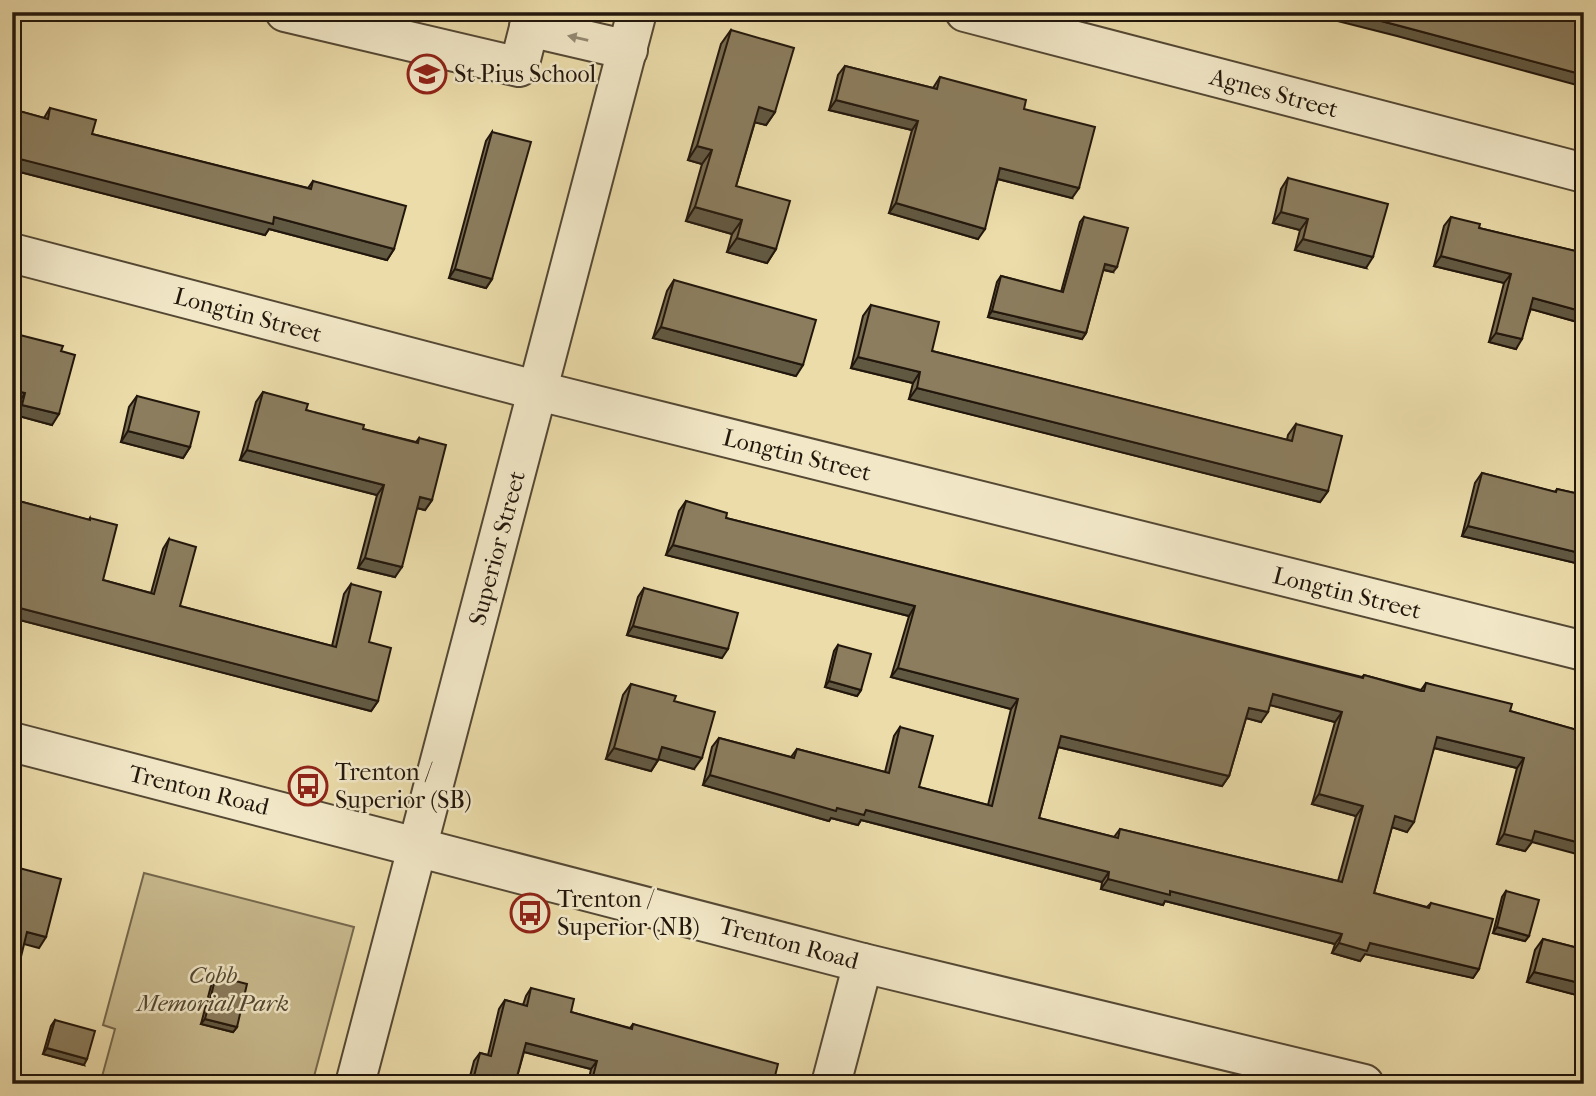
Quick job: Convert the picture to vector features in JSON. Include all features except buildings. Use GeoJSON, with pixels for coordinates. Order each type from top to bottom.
{"type":"FeatureCollection","features":[{"type":"Feature","properties":{"kind":"street"},"geometry":{"type":"LineString","coordinates":[[285,12],[519,67],[531,19],[628,50]]}},
{"type":"Feature","properties":{"kind":"street","name":"Superior Street"},"geometry":{"type":"LineString","coordinates":[[355,1084],[638,12]]}},
{"type":"Feature","properties":{"kind":"street","name":"Agnes Street"},"geometry":{"type":"LineString","coordinates":[[965,12],[1584,173]]}},
{"type":"Feature","properties":{"kind":"street","name":"Longtin Street"},"geometry":{"type":"LineString","coordinates":[[12,253],[539,391],[1584,652]]}},
{"type":"Feature","properties":{"kind":"street","name":"Trenton Road"},"geometry":{"type":"LineString","coordinates":[[12,742],[1301,1076],[1364,1084]]}},
{"type":"Feature","properties":{"kind":"street"},"geometry":{"type":"LineString","coordinates":[[831,1084],[863,962]]}},
{"type":"Feature","properties":{"kind":"green space","name":"Cobb Memorial Park"},"geometry":{"type":"Polygon","coordinates":[[[144,873],[354,927],[312,1084],[100,1084],[115,1029],[103,1025],[144,873]]]}},
{"type":"Feature","properties":{"kind":"place","name":"St Pius School"},"geometry":{"type":"Point","coordinates":[427,74]}},
{"type":"Feature","properties":{"kind":"place","name":"Trenton / Superior (SB)"},"geometry":{"type":"Point","coordinates":[308,786]}},
{"type":"Feature","properties":{"kind":"place","name":"Trenton / Superior (NB)"},"geometry":{"type":"Point","coordinates":[530,913]}}]}
